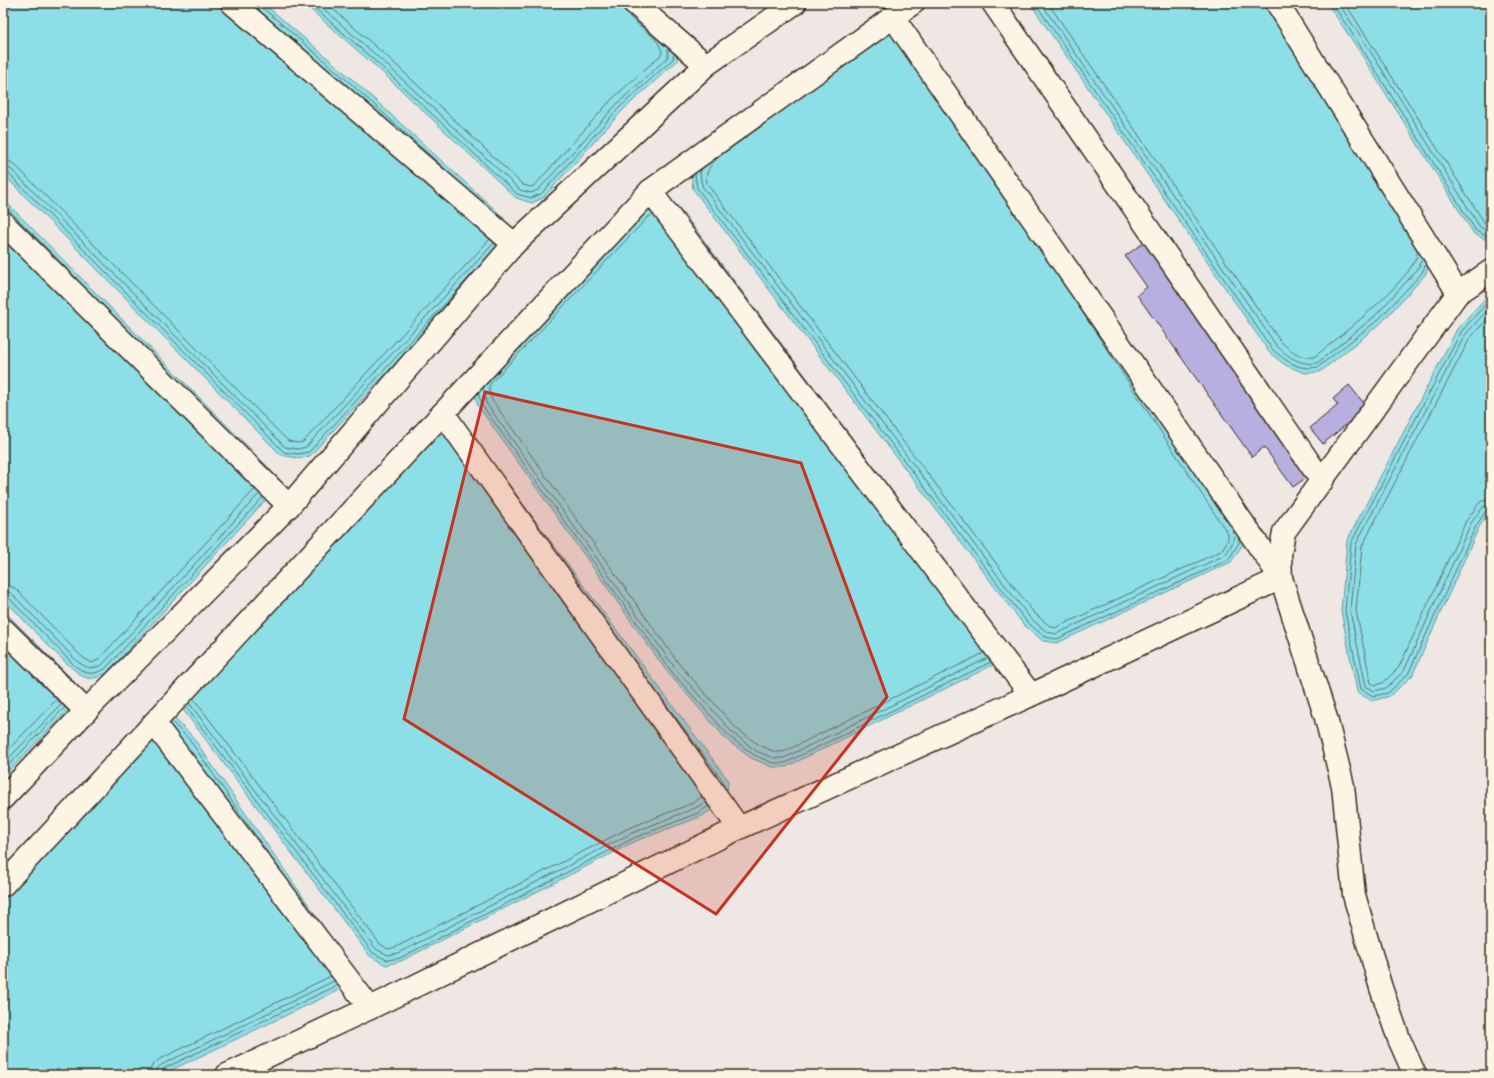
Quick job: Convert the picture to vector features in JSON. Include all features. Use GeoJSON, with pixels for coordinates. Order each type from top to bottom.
{"type":"FeatureCollection","features":[{"type":"Feature","properties":{"kind":"lane"},"geometry":{"type":"LineString","coordinates":[[232,3],[514,244]]}},
{"type":"Feature","properties":{"kind":"lane"},"geometry":{"type":"LineString","coordinates":[[634,3],[706,64]]}},
{"type":"Feature","properties":{"kind":"lane"},"geometry":{"type":"LineString","coordinates":[[3,798],[86,711],[289,506],[514,244],[706,64],[794,3]]}},
{"type":"Feature","properties":{"kind":"lane"},"geometry":{"type":"LineString","coordinates":[[3,885],[650,191],[913,3]]}},
{"type":"Feature","properties":{"kind":"lane"},"geometry":{"type":"LineString","coordinates":[[993,3],[1322,480]]}},
{"type":"Feature","properties":{"kind":"lane"},"geometry":{"type":"LineString","coordinates":[[1278,3],[1458,293]]}},
{"type":"Feature","properties":{"kind":"lane"},"geometry":{"type":"LineString","coordinates":[[893,17],[1281,578]]}},
{"type":"Feature","properties":{"kind":"lane"},"geometry":{"type":"LineString","coordinates":[[650,191],[1031,695]]}},
{"type":"Feature","properties":{"kind":"lane"},"geometry":{"type":"LineString","coordinates":[[3,223],[289,506]]}},
{"type":"Feature","properties":{"kind":"lane"},"geometry":{"type":"LineString","coordinates":[[1415,1075],[1399,1039],[1381,988],[1354,895],[1343,786],[1326,718],[1281,578],[1280,554],[1284,532],[1458,293],[1491,271]]}},
{"type":"Feature","properties":{"kind":"lane"},"geometry":{"type":"LineString","coordinates":[[443,413],[739,828]]}},
{"type":"Feature","properties":{"kind":"lane"},"geometry":{"type":"LineString","coordinates":[[227,1075],[370,1008],[739,828],[1031,695],[1281,578]]}},
{"type":"Feature","properties":{"kind":"lane"},"geometry":{"type":"LineString","coordinates":[[3,629],[86,711]]}},
{"type":"Feature","properties":{"kind":"lane"},"geometry":{"type":"LineString","coordinates":[[154,723],[370,1008]]}},
{"type":"Feature","properties":{"kind":"highlighted area"},"geometry":{"type":"Polygon","coordinates":[[[485,392],[801,463],[887,697],[716,914],[404,719],[485,392]]]}},
{"type":"Feature","properties":{"kind":"water"},"geometry":{"type":"Polygon","coordinates":[[[3,3],[263,3],[352,79],[503,217],[508,228],[506,243],[310,456],[298,458],[281,455],[3,174],[3,3]]]}},
{"type":"Feature","properties":{"kind":"water"},"geometry":{"type":"Polygon","coordinates":[[[303,3],[636,3],[678,50],[677,61],[623,110],[543,198],[532,203],[516,198],[381,71],[303,3]]]}},
{"type":"Feature","properties":{"kind":"water"},"geometry":{"type":"Polygon","coordinates":[[[1030,3],[1280,3],[1433,256],[1425,275],[1381,323],[1320,372],[1305,373],[1285,365],[1269,352],[1030,3]]]}},
{"type":"Feature","properties":{"kind":"water"},"geometry":{"type":"Polygon","coordinates":[[[1327,3],[1491,3],[1491,242],[1474,234],[1356,46],[1327,3]]]}},
{"type":"Feature","properties":{"kind":"water"},"geometry":{"type":"Polygon","coordinates":[[[892,17],[1243,530],[1243,544],[1231,562],[1057,643],[1043,641],[1023,624],[693,189],[691,172],[698,157],[754,103],[881,19],[892,17]]]}},
{"type":"Feature","properties":{"kind":"water"},"geometry":{"type":"Polygon","coordinates":[[[3,199],[270,469],[274,480],[271,494],[107,673],[92,678],[87,678],[80,675],[45,642],[3,598],[3,199]]]}},
{"type":"Feature","properties":{"kind":"water"},"geometry":{"type":"Polygon","coordinates":[[[666,199],[678,206],[1003,639],[1002,653],[993,665],[786,767],[772,767],[751,758],[727,740],[668,673],[478,406],[474,391],[640,204],[666,199]]]}},
{"type":"Feature","properties":{"kind":"water"},"geometry":{"type":"Polygon","coordinates":[[[1491,292],[1491,511],[1479,527],[1412,676],[1390,696],[1372,701],[1357,692],[1341,611],[1347,541],[1457,329],[1491,292]]]}},
{"type":"Feature","properties":{"kind":"water"},"geometry":{"type":"Polygon","coordinates":[[[427,421],[468,430],[728,780],[727,793],[718,806],[700,817],[636,841],[401,961],[386,965],[370,956],[181,707],[427,421]]]}},
{"type":"Feature","properties":{"kind":"water"},"geometry":{"type":"Polygon","coordinates":[[[3,610],[70,677],[73,693],[71,707],[3,777],[3,610]]]}},
{"type":"Feature","properties":{"kind":"water"},"geometry":{"type":"Polygon","coordinates":[[[174,718],[192,736],[350,965],[349,976],[339,990],[161,1075],[3,1075],[3,878],[174,718]]]}},
{"type":"Feature","properties":{"kind":"building"},"geometry":{"type":"Polygon","coordinates":[[[1154,235],[1320,468],[1293,487],[1264,447],[1252,457],[1137,295],[1147,287],[1125,256],[1154,235]]]}},
{"type":"Feature","properties":{"kind":"building"},"geometry":{"type":"Polygon","coordinates":[[[1349,385],[1367,407],[1323,444],[1310,428],[1338,405],[1333,399],[1349,385]]]}}]}
